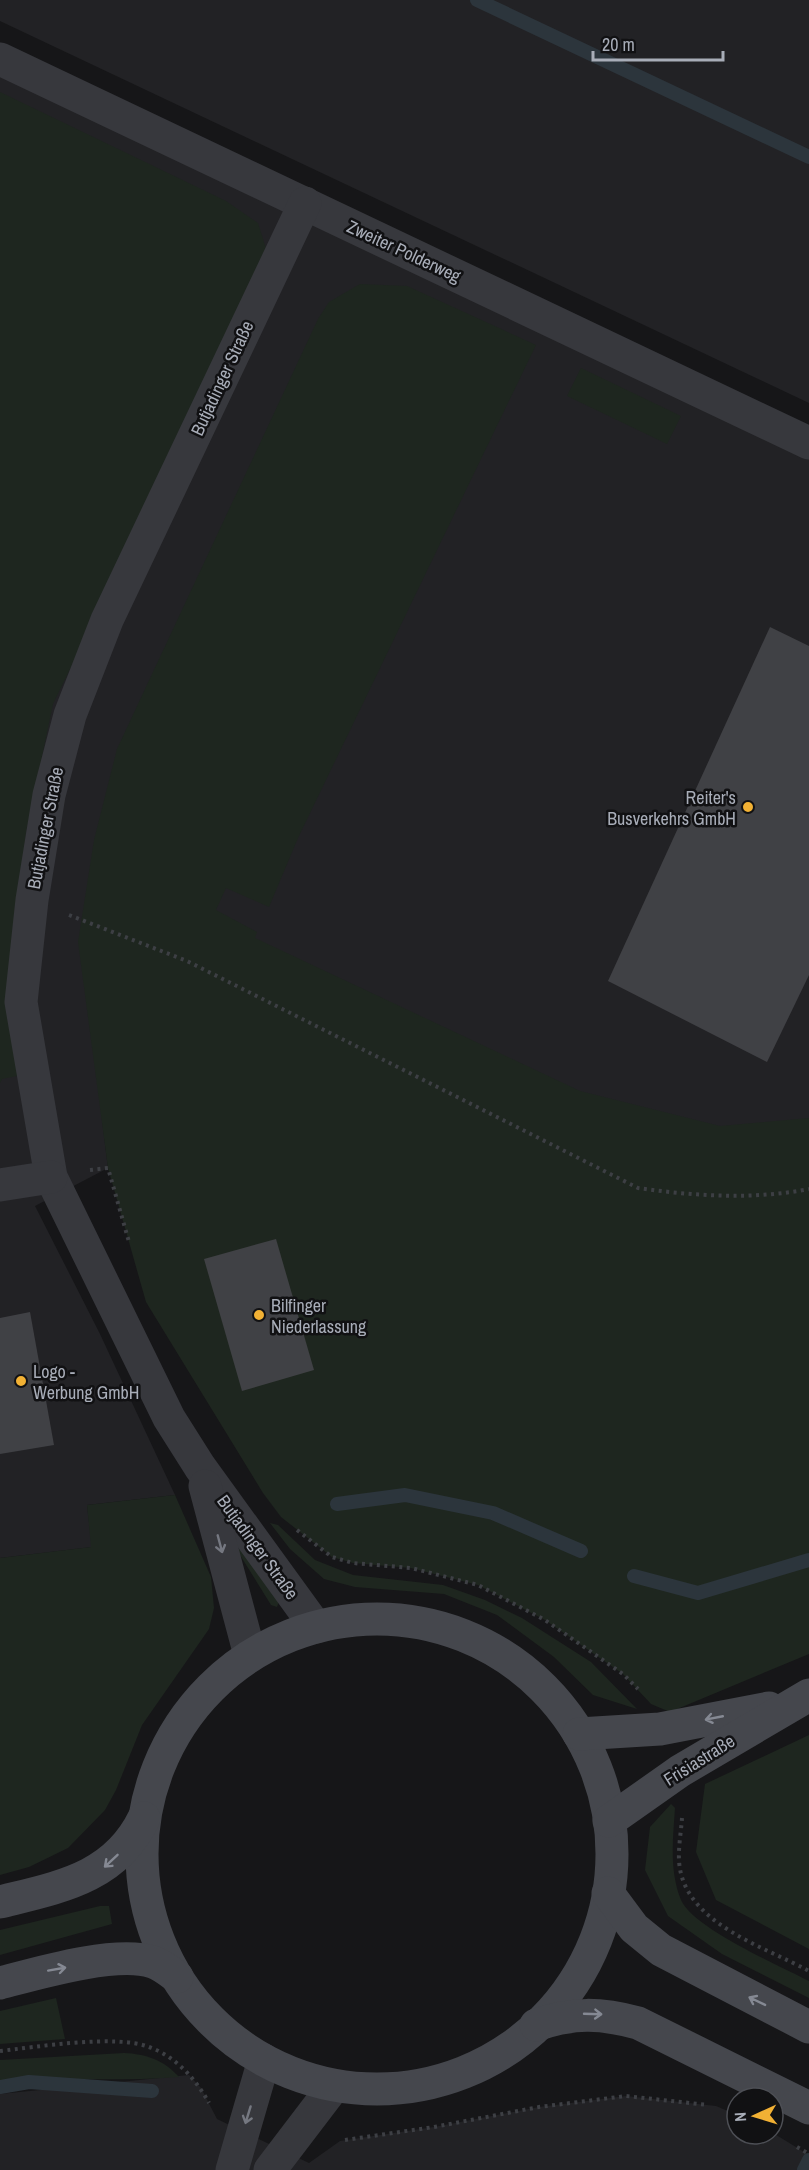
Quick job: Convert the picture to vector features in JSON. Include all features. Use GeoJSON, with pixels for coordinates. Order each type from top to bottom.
{"type":"FeatureCollection","features":[{"type":"Feature","properties":{"kind":"main road"},"geometry":{"type":"LineString","coordinates":[[394,1619],[427,1624],[462,1635],[499,1654],[529,1675],[555,1701],[579,1734],[599,1775],[609,1821],[611,1852],[608,1893],[601,1920],[579,1972],[554,2007],[521,2041],[482,2065],[433,2083],[375,2089],[333,2086],[296,2076],[264,2060],[233,2039],[206,2015],[177,1977],[154,1929],[144,1884],[142,1847],[152,1787],[165,1752],[188,1714],[211,1688],[250,1655],[273,1643],[316,1627],[344,1621],[394,1619]]}},
{"type":"Feature","properties":{"kind":"main road","name":"Frisiastraße"},"geometry":{"type":"LineString","coordinates":[[579,1734],[660,1729],[800,1699]]}},
{"type":"Feature","properties":{"kind":"main road","name":"Frisiastraße"},"geometry":{"type":"LineString","coordinates":[[609,1821],[680,1771],[800,1699]]}},
{"type":"Feature","properties":{"kind":"main road"},"geometry":{"type":"LineString","coordinates":[[0,1902],[52,1889],[105,1867],[129,1845],[146,1815]]}},
{"type":"Feature","properties":{"kind":"main road"},"geometry":{"type":"LineString","coordinates":[[608,1893],[634,1928],[661,1950],[809,2027]]}},
{"type":"Feature","properties":{"kind":"main road"},"geometry":{"type":"LineString","coordinates":[[0,1983],[44,1971],[129,1959],[152,1962],[177,1977]]}},
{"type":"Feature","properties":{"kind":"main road"},"geometry":{"type":"LineString","coordinates":[[536,2025],[556,2018],[590,2013],[638,2023],[809,2108]]}},
{"type":"Feature","properties":{"kind":"street","name":"Zweiter Polderweg"},"geometry":{"type":"LineString","coordinates":[[0,58],[809,443]]}},
{"type":"Feature","properties":{"kind":"street","name":"Butjadinger Straße"},"geometry":{"type":"LineString","coordinates":[[305,203],[107,620],[74,704],[49,795],[32,900],[21,1002],[51,1177],[169,1418],[200,1467],[316,1627]]}},
{"type":"Feature","properties":{"kind":"street"},"geometry":{"type":"LineString","coordinates":[[0,1185],[51,1177]]}},
{"type":"Feature","properties":{"kind":"street","name":"Butjadinger Straße"},"geometry":{"type":"LineString","coordinates":[[200,1467],[250,1655]]}},
{"type":"Feature","properties":{"kind":"street"},"geometry":{"type":"LineString","coordinates":[[232,2170],[264,2060]]}},
{"type":"Feature","properties":{"kind":"street"},"geometry":{"type":"LineString","coordinates":[[270,2170],[333,2086]]}},
{"type":"Feature","properties":{"kind":"path"},"geometry":{"type":"LineString","coordinates":[[32,900],[187,961],[638,1188],[679,1194],[723,1195],[809,1189]]}},
{"type":"Feature","properties":{"kind":"path"},"geometry":{"type":"LineString","coordinates":[[289,1523],[332,1557],[446,1576],[478,1585],[545,1620],[623,1674],[651,1704],[660,1729]]}},
{"type":"Feature","properties":{"kind":"path"},"geometry":{"type":"LineString","coordinates":[[680,1771],[683,1798],[680,1868],[691,1897],[709,1915],[727,1927],[809,1971]]}},
{"type":"Feature","properties":{"kind":"shaded area"},"geometry":{"type":"Polygon","coordinates":[[[0,0],[809,0],[809,403],[0,21],[0,0]]]}},
{"type":"Feature","properties":{"kind":"shaded area"},"geometry":{"type":"Polygon","coordinates":[[[0,59],[809,443],[809,1189],[102,1119],[108,1168],[35,1206],[100,1334],[175,1495],[87,1505],[92,1547],[0,1558],[0,59]]]}},
{"type":"Feature","properties":{"kind":"shaded area"},"geometry":{"type":"Polygon","coordinates":[[[0,92],[226,201],[258,223],[268,255],[254,292],[53,704],[26,833],[16,913],[17,1076],[2,1079],[0,1083],[0,92]]]}},
{"type":"Feature","properties":{"kind":"shaded area"},"geometry":{"type":"Polygon","coordinates":[[[360,284],[407,286],[536,345],[298,838],[269,907],[226,888],[216,910],[257,932],[255,938],[580,1091],[720,1126],[809,1118],[809,1654],[670,1712],[651,1704],[623,1674],[545,1620],[478,1585],[411,1568],[353,1563],[332,1557],[281,1517],[263,1493],[146,1302],[108,1168],[78,942],[94,840],[117,749],[318,319],[329,302],[360,284]]]}},
{"type":"Feature","properties":{"kind":"shaded area"},"geometry":{"type":"Polygon","coordinates":[[[581,368],[681,416],[667,444],[567,396],[581,368]]]}},
{"type":"Feature","properties":{"kind":"shaded area"},"geometry":{"type":"Polygon","coordinates":[[[175,1495],[211,1577],[214,1608],[209,1629],[142,1725],[116,1790],[105,1810],[68,1848],[29,1867],[0,1875],[0,1558],[91,1547],[87,1505],[175,1495]]]}},
{"type":"Feature","properties":{"kind":"shaded area"},"geometry":{"type":"Polygon","coordinates":[[[270,1523],[278,1525],[315,1560],[353,1575],[443,1585],[485,1600],[522,1618],[591,1662],[637,1709],[593,1695],[554,1657],[497,1615],[444,1594],[355,1587],[324,1579],[290,1549],[270,1523]]]}},
{"type":"Feature","properties":{"kind":"shaded area"},"geometry":{"type":"Polygon","coordinates":[[[236,1541],[279,1601],[277,1607],[271,1605],[235,1547],[236,1541]]]}},
{"type":"Feature","properties":{"kind":"shaded area"},"geometry":{"type":"Polygon","coordinates":[[[809,1735],[809,1949],[716,1900],[696,1852],[705,1784],[809,1735]]]}},
{"type":"Feature","properties":{"kind":"shaded area"},"geometry":{"type":"Polygon","coordinates":[[[671,1804],[675,1808],[673,1854],[675,1877],[681,1900],[689,1911],[719,1934],[809,1981],[809,1998],[722,1954],[668,1916],[645,1870],[650,1827],[671,1804]]]}},
{"type":"Feature","properties":{"kind":"shaded area"},"geometry":{"type":"Polygon","coordinates":[[[100,1906],[109,1906],[112,1924],[0,1955],[0,1930],[100,1906]]]}},
{"type":"Feature","properties":{"kind":"shaded area"},"geometry":{"type":"Polygon","coordinates":[[[56,1998],[65,2039],[0,2044],[0,2011],[56,1998]]]}},
{"type":"Feature","properties":{"kind":"shaded area"},"geometry":{"type":"Polygon","coordinates":[[[124,2053],[154,2059],[167,2066],[179,2077],[0,2083],[0,2060],[124,2053]]]}},
{"type":"Feature","properties":{"kind":"shaded area"},"geometry":{"type":"Polygon","coordinates":[[[189,2075],[201,2088],[217,2119],[309,2163],[340,2141],[434,2127],[539,2107],[626,2096],[716,2106],[725,2110],[725,2146],[785,2146],[785,2140],[809,2155],[809,2160],[804,2170],[0,2170],[0,2094],[189,2075]]]}},
{"type":"Feature","properties":{"kind":"building","name":"Reiter's Busverkehrs GmbH"},"geometry":{"type":"Polygon","coordinates":[[[770,627],[809,646],[809,975],[767,1062],[608,981],[770,627]]]}},
{"type":"Feature","properties":{"kind":"building","name":"Bilfinger Niederlassung"},"geometry":{"type":"Polygon","coordinates":[[[276,1239],[314,1370],[242,1391],[204,1259],[276,1239]]]}},
{"type":"Feature","properties":{"kind":"building","name":"Logo - Werbung GmbH"},"geometry":{"type":"Polygon","coordinates":[[[30,1312],[54,1445],[0,1454],[0,1318],[30,1312]]]}},
{"type":"Feature","properties":{"kind":"waterway"},"geometry":{"type":"LineString","coordinates":[[477,0],[809,157]]}},
{"type":"Feature","properties":{"kind":"waterway"},"geometry":{"type":"LineString","coordinates":[[337,1504],[405,1495],[493,1513],[581,1551]]}},
{"type":"Feature","properties":{"kind":"waterway"},"geometry":{"type":"LineString","coordinates":[[634,1576],[698,1593],[809,1560]]}},
{"type":"Feature","properties":{"kind":"waterway"},"geometry":{"type":"LineString","coordinates":[[0,2087],[29,2082],[152,2091]]}},
{"type":"Feature","properties":{"kind":"waterway"},"geometry":{"type":"LineString","coordinates":[[804,2170],[809,2160]]}},
{"type":"Feature","properties":{"kind":"place","name":"Reiter's Busverkehrs GmbH"},"geometry":{"type":"Point","coordinates":[748,807]}},
{"type":"Feature","properties":{"kind":"place","name":"Bilfinger Niederlassung"},"geometry":{"type":"Point","coordinates":[259,1315]}},
{"type":"Feature","properties":{"kind":"place","name":"Logo - Werbung GmbH"},"geometry":{"type":"Point","coordinates":[21,1381]}}]}
